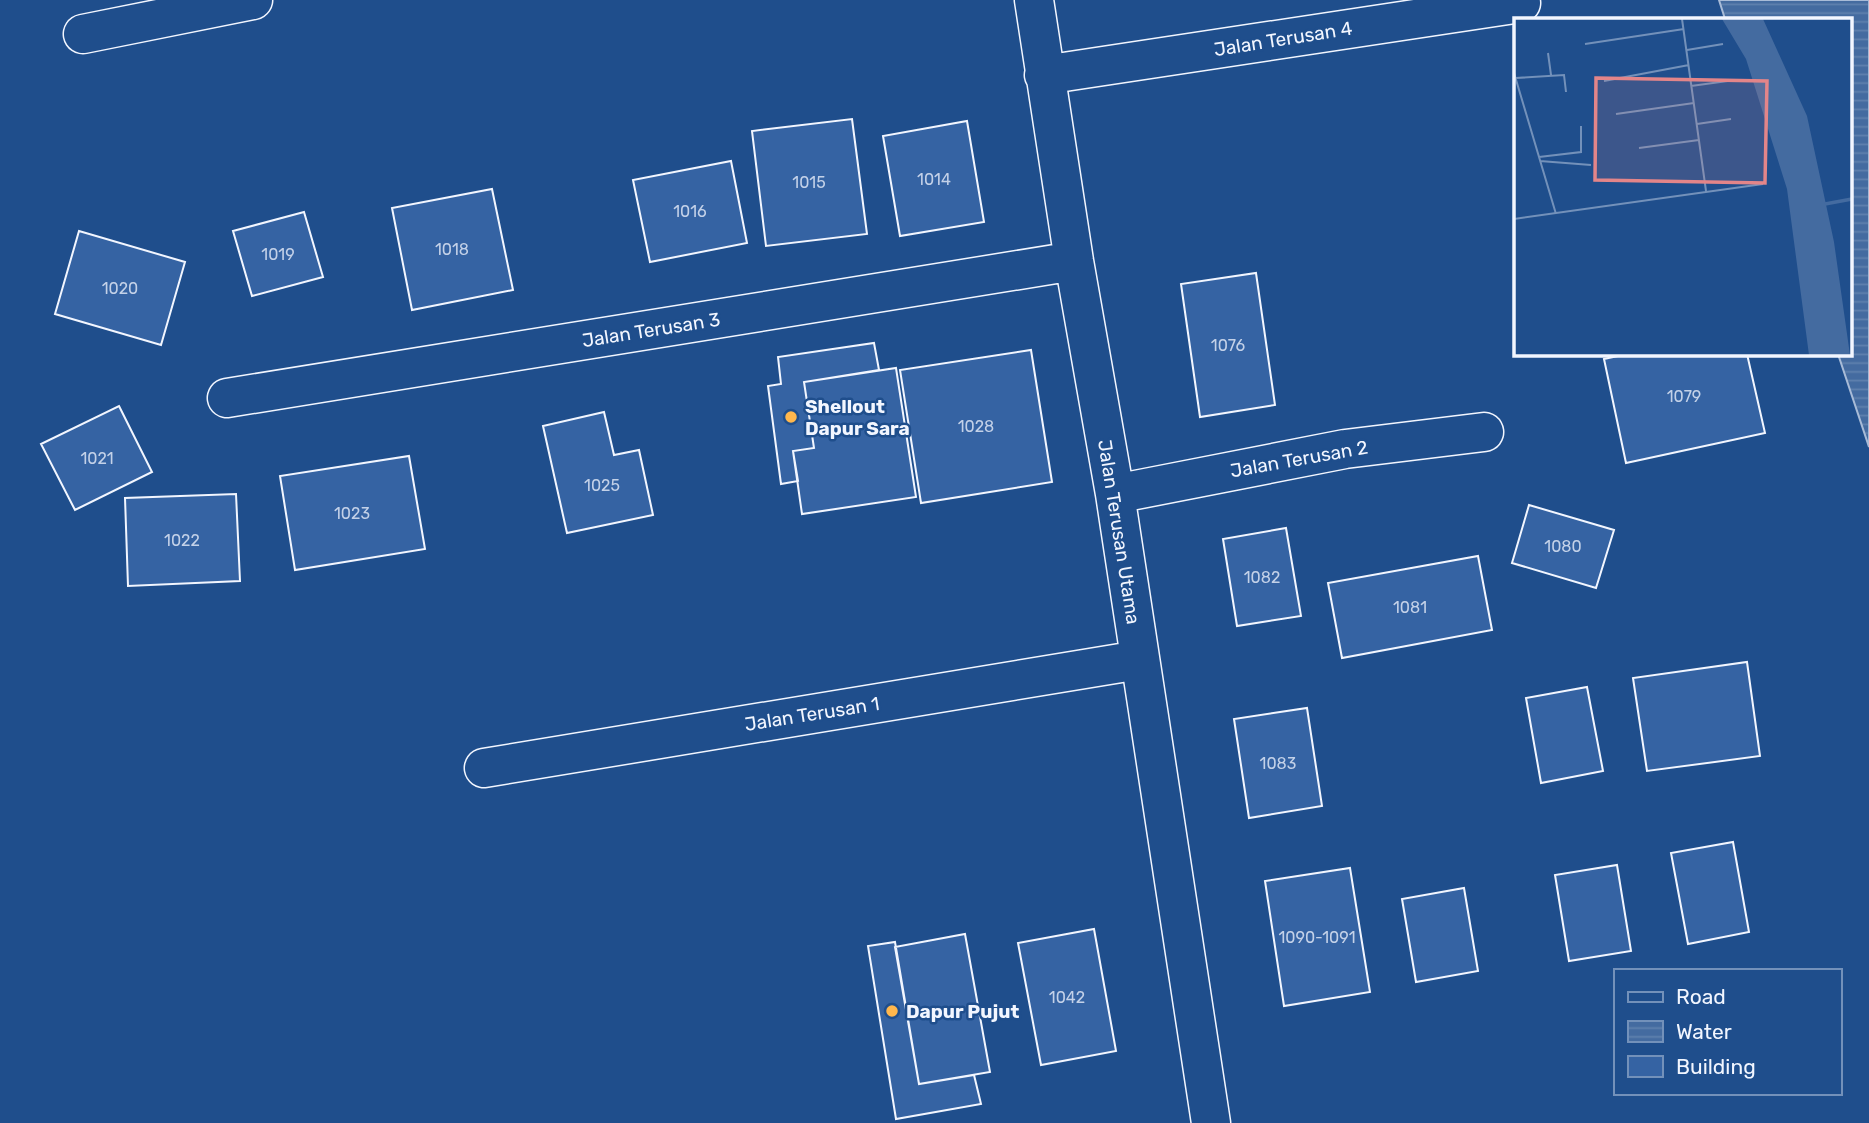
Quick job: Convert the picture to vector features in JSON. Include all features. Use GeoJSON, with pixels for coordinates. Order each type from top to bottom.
{"type":"FeatureCollection","features":[{"type":"Feature","properties":{"kind":"street"},"geometry":{"type":"LineString","coordinates":[[83,34],[253,0]]}},
{"type":"Feature","properties":{"kind":"street","name":"Jalan Terusan Utama"},"geometry":{"type":"LineString","coordinates":[[1034,0],[1074,261],[1115,494],[1211,1123]]}},
{"type":"Feature","properties":{"kind":"street","name":"Jalan Terusan 4"},"geometry":{"type":"LineString","coordinates":[[1044,75],[1521,3]]}},
{"type":"Feature","properties":{"kind":"street","name":"Jalan Terusan 3"},"geometry":{"type":"LineString","coordinates":[[227,398],[1074,261]]}},
{"type":"Feature","properties":{"kind":"street","name":"Jalan Terusan 2"},"geometry":{"type":"LineString","coordinates":[[1115,494],[1345,449],[1484,432]]}},
{"type":"Feature","properties":{"kind":"street","name":"Jalan Terusan 1"},"geometry":{"type":"LineString","coordinates":[[484,768],[1139,660]]}},
{"type":"Feature","properties":{"kind":"water"},"geometry":{"type":"Polygon","coordinates":[[[1719,0],[1869,0],[1869,447],[1838,355],[1852,355],[1852,18],[1725,18],[1719,0]]]}},
{"type":"Feature","properties":{"kind":"building"},"geometry":{"type":"Polygon","coordinates":[[[852,119],[867,234],[766,246],[752,131],[852,119]]]}},
{"type":"Feature","properties":{"kind":"building"},"geometry":{"type":"Polygon","coordinates":[[[967,121],[984,222],[900,236],[883,136],[967,121]]]}},
{"type":"Feature","properties":{"kind":"building"},"geometry":{"type":"Polygon","coordinates":[[[731,161],[747,243],[650,262],[633,180],[731,161]]]}},
{"type":"Feature","properties":{"kind":"building"},"geometry":{"type":"Polygon","coordinates":[[[492,189],[513,290],[412,310],[392,208],[492,189]]]}},
{"type":"Feature","properties":{"kind":"building"},"geometry":{"type":"Polygon","coordinates":[[[304,212],[323,277],[252,296],[233,231],[304,212]]]}},
{"type":"Feature","properties":{"kind":"building"},"geometry":{"type":"Polygon","coordinates":[[[79,231],[185,262],[161,345],[55,314],[79,231]]]}},
{"type":"Feature","properties":{"kind":"building"},"geometry":{"type":"Polygon","coordinates":[[[1256,273],[1275,405],[1200,417],[1181,284],[1256,273]]]}},
{"type":"Feature","properties":{"kind":"building","name":"Shellout Dapur Sara"},"geometry":{"type":"Polygon","coordinates":[[[874,343],[879,370],[804,382],[814,448],[793,451],[798,481],[781,484],[768,386],[781,384],[778,357],[874,343]]]}},
{"type":"Feature","properties":{"kind":"building"},"geometry":{"type":"Polygon","coordinates":[[[1031,350],[1052,482],[921,503],[900,370],[1031,350]]]}},
{"type":"Feature","properties":{"kind":"building"},"geometry":{"type":"Polygon","coordinates":[[[1622,355],[1747,355],[1765,433],[1626,463],[1604,359],[1622,355]]]}},
{"type":"Feature","properties":{"kind":"building"},"geometry":{"type":"Polygon","coordinates":[[[896,368],[916,497],[802,514],[793,451],[814,448],[804,382],[896,368]]]}},
{"type":"Feature","properties":{"kind":"building"},"geometry":{"type":"Polygon","coordinates":[[[119,406],[152,472],[75,510],[41,444],[119,406]]]}},
{"type":"Feature","properties":{"kind":"building"},"geometry":{"type":"Polygon","coordinates":[[[604,412],[614,455],[639,450],[653,515],[567,533],[543,426],[604,412]]]}},
{"type":"Feature","properties":{"kind":"building"},"geometry":{"type":"Polygon","coordinates":[[[409,456],[425,549],[295,570],[280,476],[409,456]]]}},
{"type":"Feature","properties":{"kind":"building"},"geometry":{"type":"Polygon","coordinates":[[[236,494],[240,581],[128,586],[125,498],[236,494]]]}},
{"type":"Feature","properties":{"kind":"building"},"geometry":{"type":"Polygon","coordinates":[[[1529,505],[1614,530],[1596,588],[1512,563],[1529,505]]]}},
{"type":"Feature","properties":{"kind":"building"},"geometry":{"type":"Polygon","coordinates":[[[1286,528],[1301,616],[1237,626],[1223,539],[1286,528]]]}},
{"type":"Feature","properties":{"kind":"building"},"geometry":{"type":"Polygon","coordinates":[[[1478,556],[1492,630],[1342,658],[1328,583],[1478,556]]]}},
{"type":"Feature","properties":{"kind":"building"},"geometry":{"type":"Polygon","coordinates":[[[1747,662],[1760,756],[1647,771],[1633,678],[1747,662]]]}},
{"type":"Feature","properties":{"kind":"building"},"geometry":{"type":"Polygon","coordinates":[[[1587,687],[1603,771],[1541,783],[1526,698],[1587,687]]]}},
{"type":"Feature","properties":{"kind":"building"},"geometry":{"type":"Polygon","coordinates":[[[1307,708],[1322,806],[1249,818],[1234,719],[1307,708]]]}},
{"type":"Feature","properties":{"kind":"building"},"geometry":{"type":"Polygon","coordinates":[[[1733,842],[1749,932],[1688,944],[1671,853],[1733,842]]]}},
{"type":"Feature","properties":{"kind":"building"},"geometry":{"type":"Polygon","coordinates":[[[1617,865],[1631,951],[1569,961],[1555,875],[1617,865]]]}},
{"type":"Feature","properties":{"kind":"building"},"geometry":{"type":"Polygon","coordinates":[[[1350,868],[1370,992],[1284,1006],[1265,881],[1350,868]]]}},
{"type":"Feature","properties":{"kind":"building"},"geometry":{"type":"Polygon","coordinates":[[[1464,888],[1478,971],[1416,982],[1402,899],[1464,888]]]}},
{"type":"Feature","properties":{"kind":"building"},"geometry":{"type":"Polygon","coordinates":[[[1094,929],[1116,1051],[1041,1065],[1018,943],[1094,929]]]}},
{"type":"Feature","properties":{"kind":"building"},"geometry":{"type":"Polygon","coordinates":[[[965,934],[990,1072],[919,1084],[895,947],[965,934]]]}},
{"type":"Feature","properties":{"kind":"building","name":"Dapur Pujut"},"geometry":{"type":"Polygon","coordinates":[[[895,942],[919,1084],[974,1075],[981,1104],[896,1119],[868,946],[895,942]]]}},
{"type":"Feature","properties":{"kind":"place","name":"Shellout Dapur Sara"},"geometry":{"type":"Point","coordinates":[791,417]}},
{"type":"Feature","properties":{"kind":"place","name":"Dapur Pujut"},"geometry":{"type":"Point","coordinates":[892,1011]}}]}
